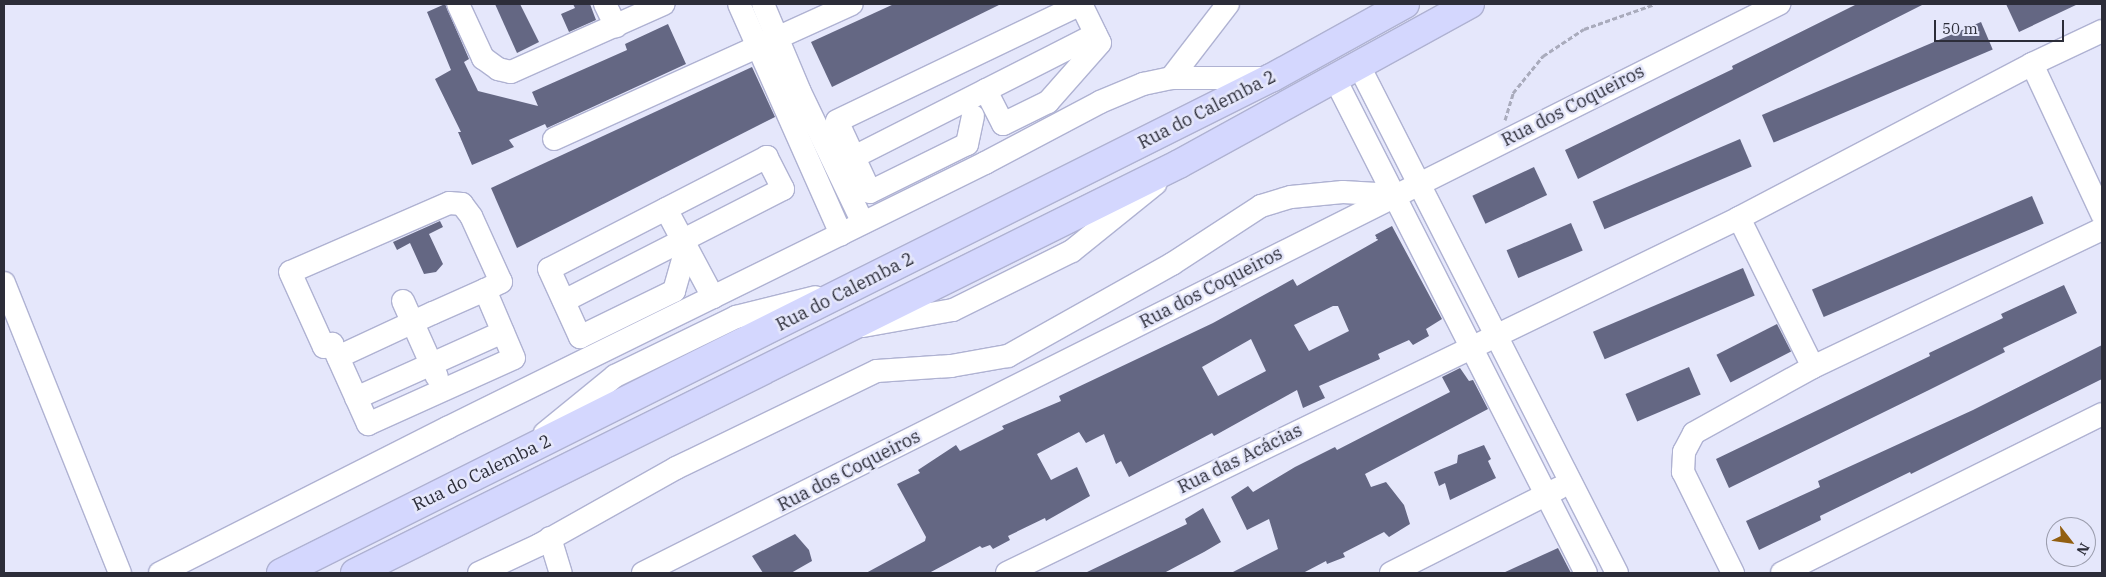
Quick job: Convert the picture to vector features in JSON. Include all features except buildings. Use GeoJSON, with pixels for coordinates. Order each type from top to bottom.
{"type":"FeatureCollection","features":[{"type":"Feature","properties":{"kind":"main road","name":"Rua do Calemba 2"},"geometry":{"type":"LineString","coordinates":[[281,573],[1271,78],[1405,4]]}},
{"type":"Feature","properties":{"kind":"main road","name":"Rua do Calemba 2"},"geometry":{"type":"LineString","coordinates":[[355,573],[850,329],[1179,164],[1334,77],[1470,4]]}},
{"type":"Feature","properties":{"kind":"street"},"geometry":{"type":"LineString","coordinates":[[458,4],[483,58],[504,72],[517,71],[664,4]]}},
{"type":"Feature","properties":{"kind":"street"},"geometry":{"type":"LineString","coordinates":[[605,4],[616,27]]}},
{"type":"Feature","properties":{"kind":"street"},"geometry":{"type":"LineString","coordinates":[[739,4],[768,42],[863,223]]}},
{"type":"Feature","properties":{"kind":"street"},"geometry":{"type":"LineString","coordinates":[[763,4],[768,42],[841,234]]}},
{"type":"Feature","properties":{"kind":"street"},"geometry":{"type":"LineString","coordinates":[[554,139],[852,4]]}},
{"type":"Feature","properties":{"kind":"street"},"geometry":{"type":"LineString","coordinates":[[1081,4],[1100,44],[1048,102],[1003,124],[977,102],[967,144],[870,192],[837,121],[1081,4]]}},
{"type":"Feature","properties":{"kind":"street"},"geometry":{"type":"LineString","coordinates":[[1171,78],[1228,4]]}},
{"type":"Feature","properties":{"kind":"street","name":"Rua dos Coqueiros"},"geometry":{"type":"LineString","coordinates":[[643,573],[1508,138],[1779,4]]}},
{"type":"Feature","properties":{"kind":"street","name":"Rua das Acácias"},"geometry":{"type":"LineString","coordinates":[[1007,573],[1473,345],[1739,218],[2032,64],[2102,31]]}},
{"type":"Feature","properties":{"kind":"street"},"geometry":{"type":"LineString","coordinates":[[854,157],[977,102],[1096,34]]}},
{"type":"Feature","properties":{"kind":"street"},"geometry":{"type":"LineString","coordinates":[[954,64],[1008,151]]}},
{"type":"Feature","properties":{"kind":"street"},"geometry":{"type":"LineString","coordinates":[[1358,64],[1616,573]]}},
{"type":"Feature","properties":{"kind":"street"},"geometry":{"type":"LineString","coordinates":[[2032,64],[2102,214]]}},
{"type":"Feature","properties":{"kind":"street"},"geometry":{"type":"LineString","coordinates":[[1334,77],[1473,345],[1586,573]]}},
{"type":"Feature","properties":{"kind":"street"},"geometry":{"type":"LineString","coordinates":[[160,573],[455,424],[985,163],[1100,102],[1143,84],[1171,78],[1271,78]]}},
{"type":"Feature","properties":{"kind":"street"},"geometry":{"type":"LineString","coordinates":[[977,102],[985,163]]}},
{"type":"Feature","properties":{"kind":"street"},"geometry":{"type":"LineString","coordinates":[[564,302],[682,249],[783,189],[767,157],[549,269],[564,302],[580,337],[674,291],[682,249]]}},
{"type":"Feature","properties":{"kind":"street"},"geometry":{"type":"LineString","coordinates":[[479,573],[550,538],[676,468],[877,371],[951,366],[1008,356],[1172,264],[1261,206],[1291,196],[1343,192],[1395,196]]}},
{"type":"Feature","properties":{"kind":"street"},"geometry":{"type":"LineString","coordinates":[[338,357],[410,315],[485,290],[501,282],[466,207],[454,202],[290,272],[324,347],[332,344],[368,424],[443,392],[514,358],[485,290]]}},
{"type":"Feature","properties":{"kind":"street"},"geometry":{"type":"LineString","coordinates":[[666,209],[682,249],[699,267],[706,300]]}},
{"type":"Feature","properties":{"kind":"street"},"geometry":{"type":"LineString","coordinates":[[1739,218],[1812,367]]}},
{"type":"Feature","properties":{"kind":"street"},"geometry":{"type":"LineString","coordinates":[[1733,573],[1686,484],[1682,462],[1684,452],[1694,433],[1812,367],[2102,229]]}},
{"type":"Feature","properties":{"kind":"street"},"geometry":{"type":"LineString","coordinates":[[4,283],[120,573]]}},
{"type":"Feature","properties":{"kind":"street"},"geometry":{"type":"LineString","coordinates":[[410,315],[432,364],[455,424]]}},
{"type":"Feature","properties":{"kind":"street"},"geometry":{"type":"LineString","coordinates":[[356,398],[503,332]]}},
{"type":"Feature","properties":{"kind":"street"},"geometry":{"type":"LineString","coordinates":[[1782,573],[2102,414]]}},
{"type":"Feature","properties":{"kind":"street"},"geometry":{"type":"LineString","coordinates":[[1391,573],[1547,495],[1569,482]]}},
{"type":"Feature","properties":{"kind":"street"},"geometry":{"type":"LineString","coordinates":[[550,538],[561,573]]}},
{"type":"Feature","properties":{"kind":"path"},"geometry":{"type":"LineString","coordinates":[[1508,138],[1504,116],[1514,92],[1543,56],[1584,29],[1655,4]]}}]}
